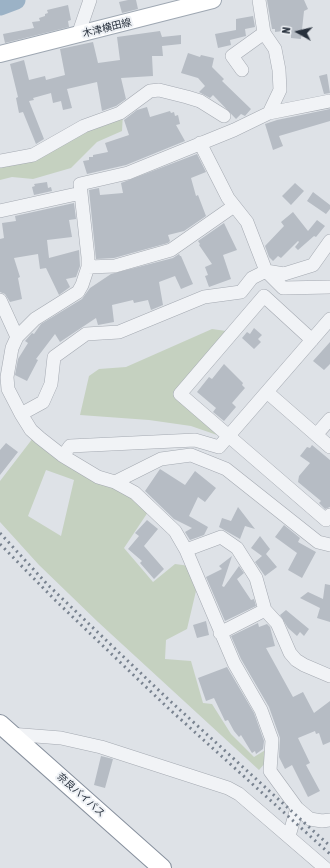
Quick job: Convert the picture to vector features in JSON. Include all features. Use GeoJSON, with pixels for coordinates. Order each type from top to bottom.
{"type":"FeatureCollection","features":[{"type":"Feature","properties":{"kind":"highway","name":"奈良バイパス"},"geometry":{"type":"LineString","coordinates":[[4,730],[162,868]]}},
{"type":"Feature","properties":{"kind":"main road","name":"木津横田線"},"geometry":{"type":"LineString","coordinates":[[0,54],[213,0]]}},
{"type":"Feature","properties":{"kind":"street"},"geometry":{"type":"LineString","coordinates":[[78,35],[90,0]]}},
{"type":"Feature","properties":{"kind":"street"},"geometry":{"type":"LineString","coordinates":[[259,0],[264,34],[275,49],[279,70],[280,90],[270,113]]}},
{"type":"Feature","properties":{"kind":"street"},"geometry":{"type":"LineString","coordinates":[[242,70],[232,56],[264,34]]}},
{"type":"Feature","properties":{"kind":"street"},"geometry":{"type":"LineString","coordinates":[[0,161],[33,155],[84,126],[120,113],[150,91],[159,90],[200,101],[224,116]]}},
{"type":"Feature","properties":{"kind":"street"},"geometry":{"type":"LineString","coordinates":[[330,101],[270,113],[200,144],[128,173],[80,184],[88,268],[82,285],[78,292],[35,319],[18,337],[12,348],[7,377],[8,389],[31,430],[63,456],[98,477],[115,482],[136,493],[175,531],[186,550],[234,663],[261,710],[272,740],[270,771],[297,808],[310,819],[322,821],[330,820]]}},
{"type":"Feature","properties":{"kind":"street"},"geometry":{"type":"LineString","coordinates":[[200,144],[228,198],[247,222],[266,272],[283,288],[330,287]]}},
{"type":"Feature","properties":{"kind":"street"},"geometry":{"type":"LineString","coordinates":[[0,210],[81,193]]}},
{"type":"Feature","properties":{"kind":"street"},"geometry":{"type":"LineString","coordinates":[[88,268],[116,266],[171,250],[234,206]]}},
{"type":"Feature","properties":{"kind":"street"},"geometry":{"type":"LineString","coordinates":[[21,414],[43,402],[50,384],[54,357],[86,334],[119,332],[204,297],[241,292],[252,278],[266,272],[284,274],[313,265],[330,241]]}},
{"type":"Feature","properties":{"kind":"street"},"geometry":{"type":"LineString","coordinates":[[312,340],[264,296],[180,394],[326,520],[330,515]]}},
{"type":"Feature","properties":{"kind":"street"},"geometry":{"type":"LineString","coordinates":[[0,300],[4,322],[18,337]]}},
{"type":"Feature","properties":{"kind":"street"},"geometry":{"type":"LineString","coordinates":[[63,456],[70,446],[195,440],[219,447],[330,319]]}},
{"type":"Feature","properties":{"kind":"street"},"geometry":{"type":"LineString","coordinates":[[267,392],[330,447]]}},
{"type":"Feature","properties":{"kind":"street"},"geometry":{"type":"LineString","coordinates":[[316,435],[330,419]]}},
{"type":"Feature","properties":{"kind":"street"},"geometry":{"type":"LineString","coordinates":[[115,482],[161,459],[191,455],[226,469],[318,542],[330,545]]}},
{"type":"Feature","properties":{"kind":"street"},"geometry":{"type":"LineString","coordinates":[[186,550],[221,537],[237,548],[256,578],[265,610],[277,623],[290,653],[296,660],[330,676]]}},
{"type":"Feature","properties":{"kind":"street"},"geometry":{"type":"LineString","coordinates":[[220,633],[265,610]]}},
{"type":"Feature","properties":{"kind":"street"},"geometry":{"type":"LineString","coordinates":[[4,730],[61,738],[101,747],[228,788],[239,794],[325,868]]}},
{"type":"Feature","properties":{"kind":"street"},"geometry":{"type":"LineString","coordinates":[[288,836],[297,808]]}},
{"type":"Feature","properties":{"kind":"green space"},"geometry":{"type":"Polygon","coordinates":[[[123,113],[122,131],[97,142],[71,168],[33,179],[12,177],[0,180],[0,165],[123,113]]]}},
{"type":"Feature","properties":{"kind":"green space"},"geometry":{"type":"Polygon","coordinates":[[[212,329],[226,331],[173,394],[217,435],[191,426],[149,420],[80,415],[89,376],[99,369],[126,367],[212,329]]]}},
{"type":"Feature","properties":{"kind":"green space"},"geometry":{"type":"Polygon","coordinates":[[[33,438],[133,496],[150,509],[124,548],[153,582],[175,564],[190,566],[196,591],[187,629],[166,640],[165,659],[191,661],[203,703],[212,704],[231,734],[254,757],[267,749],[266,762],[259,770],[98,622],[39,565],[0,522],[0,481],[33,438]],[[46,470],[28,516],[61,536],[74,480],[46,470]]]}},
{"type":"Feature","properties":{"kind":"building"},"geometry":{"type":"Polygon","coordinates":[[[136,0],[138,9],[122,13],[119,2],[136,0]]]}},
{"type":"Feature","properties":{"kind":"building"},"geometry":{"type":"Polygon","coordinates":[[[267,0],[304,0],[308,9],[304,11],[301,39],[291,38],[291,30],[275,32],[275,29],[272,29],[267,0]]]}},
{"type":"Feature","properties":{"kind":"building"},"geometry":{"type":"Polygon","coordinates":[[[68,5],[71,20],[68,21],[69,27],[5,43],[3,34],[34,28],[32,22],[40,21],[39,18],[48,13],[47,10],[68,5]]]}},
{"type":"Feature","properties":{"kind":"building"},"geometry":{"type":"Polygon","coordinates":[[[253,16],[255,27],[245,29],[246,36],[230,40],[231,45],[218,48],[215,34],[236,30],[236,19],[253,16]]]}},
{"type":"Feature","properties":{"kind":"building"},"geometry":{"type":"Polygon","coordinates":[[[160,31],[162,37],[181,35],[181,44],[162,46],[163,56],[152,56],[153,76],[121,78],[126,99],[116,106],[102,111],[97,82],[67,89],[72,108],[63,110],[61,101],[53,103],[51,93],[33,98],[34,100],[29,101],[44,139],[36,144],[23,112],[19,113],[16,98],[18,97],[10,64],[24,60],[29,80],[45,76],[46,80],[65,75],[60,49],[93,42],[98,63],[120,60],[117,37],[160,31]]]}},
{"type":"Feature","properties":{"kind":"building"},"geometry":{"type":"Polygon","coordinates":[[[188,53],[200,57],[201,55],[214,58],[212,67],[224,79],[222,81],[251,109],[245,116],[241,114],[236,119],[213,95],[210,98],[199,92],[205,86],[198,78],[181,73],[188,53]]]}},
{"type":"Feature","properties":{"kind":"building"},"geometry":{"type":"Polygon","coordinates":[[[327,74],[330,93],[324,94],[319,76],[327,74]]]}},
{"type":"Feature","properties":{"kind":"building"},"geometry":{"type":"Polygon","coordinates":[[[147,107],[150,117],[170,111],[171,113],[174,112],[175,116],[178,115],[180,124],[176,125],[185,141],[126,165],[87,174],[83,161],[89,160],[89,157],[93,157],[93,155],[108,152],[105,143],[129,135],[124,120],[137,110],[147,107]]]}},
{"type":"Feature","properties":{"kind":"building"},"geometry":{"type":"Polygon","coordinates":[[[330,109],[330,121],[279,136],[283,146],[273,150],[265,124],[330,109]]]}},
{"type":"Feature","properties":{"kind":"building"},"geometry":{"type":"Polygon","coordinates":[[[197,154],[206,172],[191,178],[196,196],[198,195],[206,216],[184,231],[168,235],[170,241],[168,243],[114,258],[96,259],[89,190],[99,188],[100,195],[123,193],[121,183],[197,154]]]}},
{"type":"Feature","properties":{"kind":"building"},"geometry":{"type":"Polygon","coordinates":[[[47,182],[48,188],[51,187],[52,191],[34,195],[32,187],[35,186],[34,184],[47,182]]]}},
{"type":"Feature","properties":{"kind":"building"},"geometry":{"type":"Polygon","coordinates":[[[295,183],[304,191],[291,205],[282,196],[295,183]]]}},
{"type":"Feature","properties":{"kind":"building"},"geometry":{"type":"Polygon","coordinates":[[[313,192],[330,205],[330,209],[326,214],[307,201],[313,192]]]}},
{"type":"Feature","properties":{"kind":"building"},"geometry":{"type":"Polygon","coordinates":[[[74,203],[76,219],[69,220],[72,237],[47,240],[49,258],[79,250],[80,266],[76,277],[66,279],[70,287],[59,295],[46,268],[40,269],[38,254],[14,258],[20,277],[18,278],[22,299],[10,302],[5,294],[0,292],[0,239],[4,238],[2,223],[16,221],[15,216],[74,203]]]}},
{"type":"Feature","properties":{"kind":"building"},"geometry":{"type":"Polygon","coordinates":[[[293,212],[308,231],[317,220],[325,226],[316,237],[314,236],[298,250],[295,247],[299,242],[298,241],[281,258],[278,256],[273,261],[269,257],[265,246],[284,226],[281,222],[293,212]]]}},
{"type":"Feature","properties":{"kind":"building"},"geometry":{"type":"Polygon","coordinates":[[[224,223],[237,250],[223,255],[231,279],[209,287],[205,276],[208,275],[205,267],[212,264],[199,245],[200,244],[198,241],[224,223]]]}},
{"type":"Feature","properties":{"kind":"building"},"geometry":{"type":"Polygon","coordinates":[[[179,254],[193,284],[181,289],[175,276],[159,282],[163,305],[151,310],[148,300],[134,303],[133,300],[112,305],[114,322],[98,325],[96,318],[60,342],[55,334],[36,359],[38,360],[27,381],[15,375],[18,359],[28,343],[25,341],[32,333],[34,334],[41,324],[82,299],[90,288],[111,274],[173,258],[179,254]]]}},
{"type":"Feature","properties":{"kind":"building"},"geometry":{"type":"Polygon","coordinates":[[[254,328],[262,335],[258,339],[261,342],[254,349],[242,338],[247,332],[250,334],[254,328]]]}},
{"type":"Feature","properties":{"kind":"building"},"geometry":{"type":"Polygon","coordinates":[[[330,342],[330,364],[324,370],[313,361],[330,342]]]}},
{"type":"Feature","properties":{"kind":"building"},"geometry":{"type":"Polygon","coordinates":[[[224,364],[243,383],[242,385],[245,388],[232,403],[236,407],[224,421],[213,412],[216,408],[197,392],[209,377],[212,379],[224,364]]]}},
{"type":"Feature","properties":{"kind":"building"},"geometry":{"type":"Polygon","coordinates":[[[6,443],[18,452],[0,475],[0,450],[6,443]]]}},
{"type":"Feature","properties":{"kind":"building"},"geometry":{"type":"Polygon","coordinates":[[[312,445],[330,460],[330,507],[325,509],[319,503],[321,501],[298,482],[299,476],[310,463],[300,456],[307,447],[310,448],[312,445]]]}},
{"type":"Feature","properties":{"kind":"building"},"geometry":{"type":"Polygon","coordinates":[[[160,469],[185,485],[195,471],[216,488],[205,502],[198,497],[189,516],[208,527],[204,535],[190,540],[185,532],[192,528],[174,519],[145,491],[160,469]]]}},
{"type":"Feature","properties":{"kind":"building"},"geometry":{"type":"Polygon","coordinates":[[[238,507],[255,529],[245,526],[240,539],[219,527],[222,518],[231,521],[238,507]]]}},
{"type":"Feature","properties":{"kind":"building"},"geometry":{"type":"Polygon","coordinates":[[[147,520],[158,529],[144,546],[164,569],[154,579],[140,563],[142,561],[128,549],[139,536],[135,533],[147,520]]]}},
{"type":"Feature","properties":{"kind":"building"},"geometry":{"type":"Polygon","coordinates":[[[284,525],[300,538],[298,542],[316,552],[302,578],[288,570],[297,553],[275,537],[284,525]]]}},
{"type":"Feature","properties":{"kind":"building"},"geometry":{"type":"Polygon","coordinates":[[[260,536],[270,549],[266,554],[277,567],[265,576],[255,562],[262,556],[251,548],[260,536]]]}},
{"type":"Feature","properties":{"kind":"building"},"geometry":{"type":"Polygon","coordinates":[[[232,556],[222,586],[224,587],[239,566],[244,573],[237,579],[251,600],[254,599],[256,606],[225,621],[206,577],[222,569],[219,566],[232,556]]]}},
{"type":"Feature","properties":{"kind":"building"},"geometry":{"type":"Polygon","coordinates":[[[325,584],[330,585],[330,622],[317,618],[320,608],[300,598],[308,592],[323,599],[325,584]]]}},
{"type":"Feature","properties":{"kind":"building"},"geometry":{"type":"Polygon","coordinates":[[[286,610],[309,629],[304,636],[300,632],[297,636],[288,628],[280,615],[286,610]]]}},
{"type":"Feature","properties":{"kind":"building"},"geometry":{"type":"Polygon","coordinates":[[[206,621],[209,635],[197,638],[193,625],[206,621]]]}},
{"type":"Feature","properties":{"kind":"building"},"geometry":{"type":"Polygon","coordinates":[[[258,623],[259,627],[267,624],[270,627],[275,646],[266,648],[293,697],[303,692],[314,713],[330,701],[330,742],[323,745],[319,733],[316,734],[315,731],[298,738],[310,763],[306,765],[320,791],[308,797],[292,765],[285,769],[279,757],[280,738],[269,707],[241,659],[231,636],[258,623]]]}},
{"type":"Feature","properties":{"kind":"building"},"geometry":{"type":"Polygon","coordinates":[[[227,667],[254,713],[264,741],[263,749],[256,754],[255,751],[252,753],[241,735],[239,737],[228,720],[225,721],[214,698],[206,701],[198,678],[227,667]]]}},
{"type":"Feature","properties":{"kind":"building"},"geometry":{"type":"Polygon","coordinates":[[[101,756],[113,759],[105,788],[94,785],[101,756]]]}},
{"type":"Feature","properties":{"kind":"waterway"},"geometry":{"type":"LineString","coordinates":[[0,6],[16,0]]}},
{"type":"Feature","properties":{"kind":"railway"},"geometry":{"type":"LineString","coordinates":[[0,533],[47,584],[169,700],[330,846]]}},
{"type":"Feature","properties":{"kind":"railway"},"geometry":{"type":"LineString","coordinates":[[0,544],[55,600],[167,707],[330,854]]}}]}
